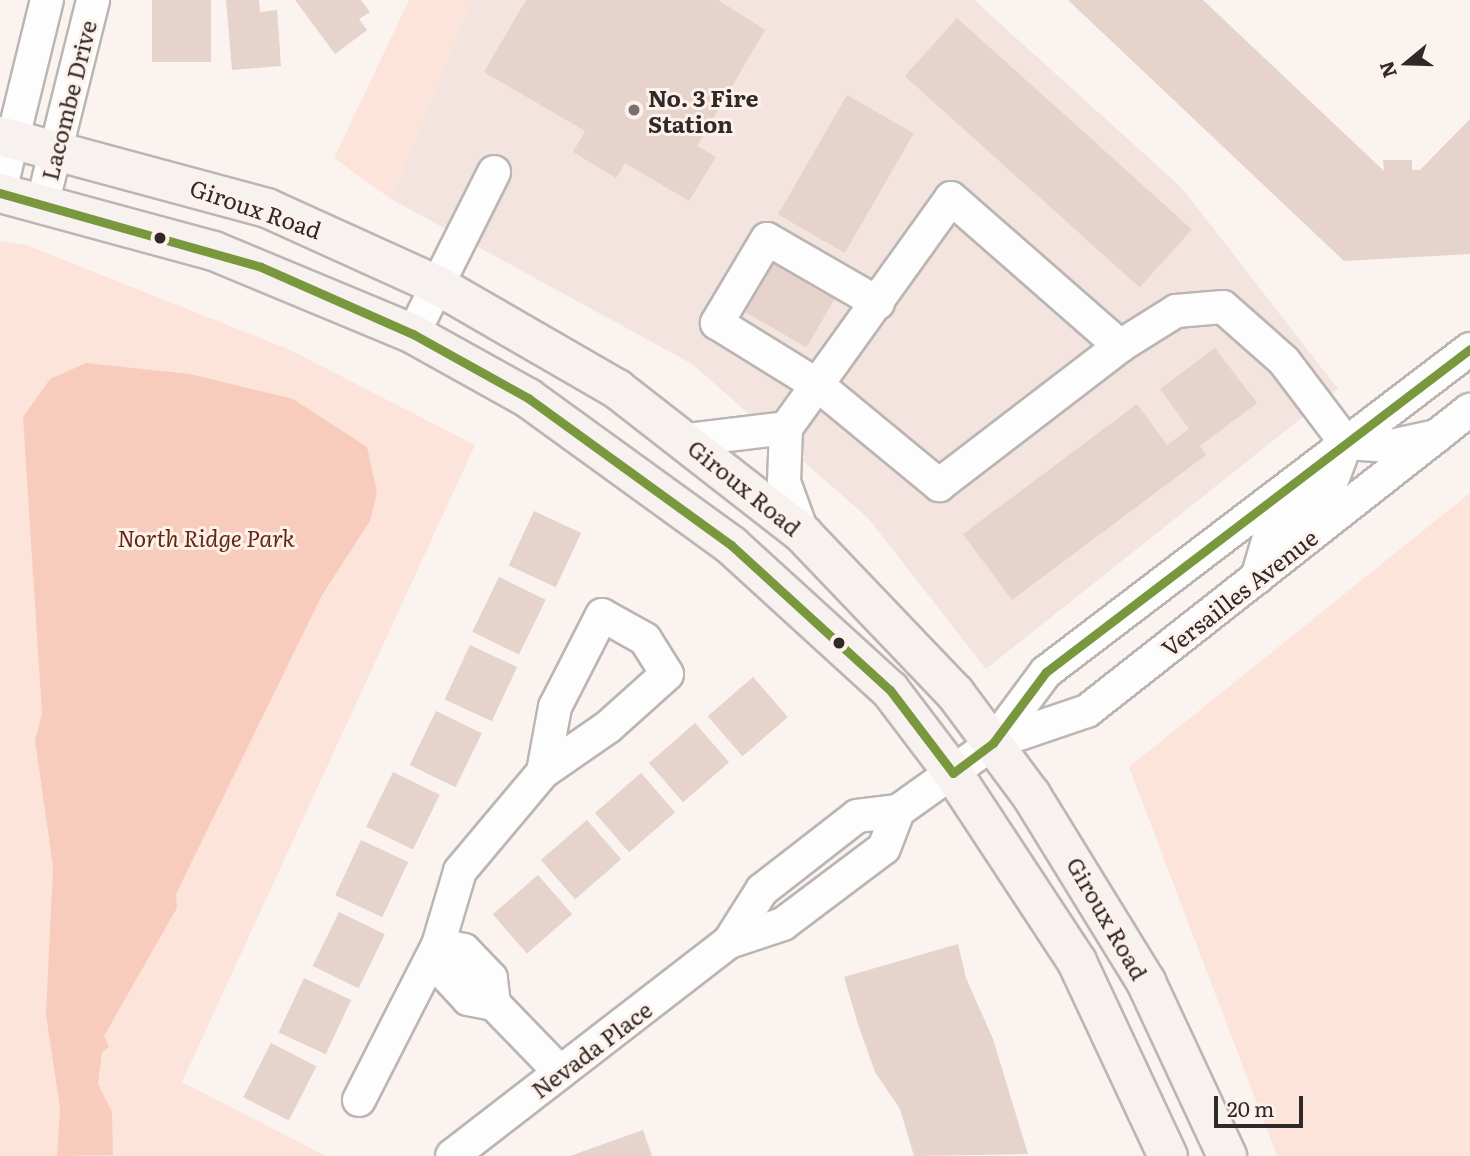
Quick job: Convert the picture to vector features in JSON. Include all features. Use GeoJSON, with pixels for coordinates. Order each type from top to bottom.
{"type":"FeatureCollection","features":[{"type":"Feature","properties":{"kind":"main road","name":"Giroux Road"},"geometry":{"type":"LineString","coordinates":[[8,137],[58,147],[267,208],[437,285],[549,345],[687,440],[803,534],[955,693],[1067,849],[1133,960],[1227,1156]]}},
{"type":"Feature","properties":{"kind":"main road"},"geometry":{"type":"LineString","coordinates":[[0,192],[43,201],[261,267],[413,334],[528,398],[679,502],[890,690],[953,773],[1077,962],[1168,1156]]}},
{"type":"Feature","properties":{"kind":"street","name":"Lacombe Drive"},"geometry":{"type":"LineString","coordinates":[[0,192],[8,137],[47,0]]}},
{"type":"Feature","properties":{"kind":"street","name":"Lacombe Drive"},"geometry":{"type":"LineString","coordinates":[[43,201],[93,0]]}},
{"type":"Feature","properties":{"kind":"street"},"geometry":{"type":"LineString","coordinates":[[413,334],[494,172]]}},
{"type":"Feature","properties":{"kind":"street"},"geometry":{"type":"LineString","coordinates":[[803,534],[784,482],[786,428],[819,386],[951,198],[1120,345]]}},
{"type":"Feature","properties":{"kind":"street"},"geometry":{"type":"LineString","coordinates":[[878,303],[767,239],[717,323],[819,386],[939,485],[1120,345],[1176,311],[1223,307],[1284,361],[1346,443],[1391,446],[1437,436]]}},
{"type":"Feature","properties":{"kind":"street","name":"Versailles Avenue"},"geometry":{"type":"LineString","coordinates":[[953,773],[993,743],[1046,672],[1470,349]]}},
{"type":"Feature","properties":{"kind":"street","name":"Versailles Avenue"},"geometry":{"type":"LineString","coordinates":[[993,743],[1087,711],[1470,410]]}},
{"type":"Feature","properties":{"kind":"street"},"geometry":{"type":"LineString","coordinates":[[687,440],[786,428]]}},
{"type":"Feature","properties":{"kind":"street"},"geometry":{"type":"LineString","coordinates":[[1257,578],[1270,534],[1329,486],[1346,443]]}},
{"type":"Feature","properties":{"kind":"street"},"geometry":{"type":"LineString","coordinates":[[359,1100],[438,945],[460,871],[543,772],[608,727],[667,674],[645,639],[602,615],[555,707],[543,772]]}},
{"type":"Feature","properties":{"kind":"street","name":"Nevada Place"},"geometry":{"type":"LineString","coordinates":[[729,942],[762,890],[857,816],[898,811],[953,773]]}},
{"type":"Feature","properties":{"kind":"street","name":"Nevada Place"},"geometry":{"type":"LineString","coordinates":[[452,1156],[729,942],[783,924],[884,848],[898,811]]}},
{"type":"Feature","properties":{"kind":"street"},"geometry":{"type":"LineString","coordinates":[[438,945],[464,950],[491,978],[494,1004],[560,1072]]}},
{"type":"Feature","properties":{"kind":"shaded area"},"geometry":{"type":"Polygon","coordinates":[[[471,0],[974,0],[1182,188],[1338,389],[986,669],[868,518],[692,364],[391,199],[471,0]]]}},
{"type":"Feature","properties":{"kind":"shaded area"},"geometry":{"type":"Polygon","coordinates":[[[86,363],[190,374],[293,399],[367,447],[377,493],[370,521],[322,595],[176,894],[177,908],[104,1036],[109,1047],[102,1052],[98,1084],[112,1112],[113,1155],[57,1156],[60,1108],[46,1015],[53,867],[35,740],[42,714],[23,417],[50,379],[86,363]]]}},
{"type":"Feature","properties":{"kind":"green space"},"geometry":{"type":"Polygon","coordinates":[[[409,0],[471,0],[391,199],[334,158],[409,0]]]}},
{"type":"Feature","properties":{"kind":"green space","name":"North Ridge Park"},"geometry":{"type":"Polygon","coordinates":[[[0,241],[26,245],[288,349],[475,445],[182,1082],[326,1156],[0,1156],[0,241]]]}},
{"type":"Feature","properties":{"kind":"green space"},"geometry":{"type":"Polygon","coordinates":[[[1470,493],[1470,1156],[1277,1156],[1129,767],[1470,493]]]}},
{"type":"Feature","properties":{"kind":"building"},"geometry":{"type":"Polygon","coordinates":[[[152,0],[211,0],[211,62],[152,62],[152,0]]]}},
{"type":"Feature","properties":{"kind":"building"},"geometry":{"type":"Polygon","coordinates":[[[226,0],[259,0],[260,12],[277,10],[281,66],[232,70],[226,0]]]}},
{"type":"Feature","properties":{"kind":"building"},"geometry":{"type":"Polygon","coordinates":[[[295,0],[361,0],[370,12],[359,19],[367,30],[335,54],[295,0]]]}},
{"type":"Feature","properties":{"kind":"building","name":"No. 3 Fire Station"},"geometry":{"type":"Polygon","coordinates":[[[526,0],[718,0],[765,30],[697,146],[716,157],[689,201],[625,163],[616,178],[573,152],[585,131],[484,72],[526,0]]]}},
{"type":"Feature","properties":{"kind":"building"},"geometry":{"type":"Polygon","coordinates":[[[1068,0],[1203,0],[1384,171],[1383,160],[1412,160],[1412,170],[1420,170],[1470,119],[1470,254],[1344,261],[1068,0]]]}},
{"type":"Feature","properties":{"kind":"building"},"geometry":{"type":"Polygon","coordinates":[[[957,18],[1192,229],[1140,287],[905,76],[957,18]]]}},
{"type":"Feature","properties":{"kind":"building"},"geometry":{"type":"Polygon","coordinates":[[[847,95],[914,133],[845,253],[778,215],[847,95]]]}},
{"type":"Feature","properties":{"kind":"building"},"geometry":{"type":"Polygon","coordinates":[[[767,260],[835,299],[807,347],[739,308],[767,260]]]}},
{"type":"Feature","properties":{"kind":"building"},"geometry":{"type":"Polygon","coordinates":[[[1215,348],[1257,403],[1200,446],[1206,455],[1012,600],[963,534],[1137,404],[1167,445],[1189,429],[1160,389],[1215,348]]]}},
{"type":"Feature","properties":{"kind":"building"},"geometry":{"type":"Polygon","coordinates":[[[534,511],[581,533],[556,587],[509,565],[534,511]]]}},
{"type":"Feature","properties":{"kind":"building"},"geometry":{"type":"Polygon","coordinates":[[[499,577],[546,600],[519,655],[472,632],[499,577]]]}},
{"type":"Feature","properties":{"kind":"building"},"geometry":{"type":"Polygon","coordinates":[[[470,645],[517,667],[492,721],[445,699],[470,645]]]}},
{"type":"Feature","properties":{"kind":"building"},"geometry":{"type":"Polygon","coordinates":[[[753,677],[788,717],[742,756],[708,716],[753,677]]]}},
{"type":"Feature","properties":{"kind":"building"},"geometry":{"type":"Polygon","coordinates":[[[436,711],[482,733],[456,787],[410,765],[436,711]]]}},
{"type":"Feature","properties":{"kind":"building"},"geometry":{"type":"Polygon","coordinates":[[[695,723],[729,762],[683,802],[649,763],[695,723]]]}},
{"type":"Feature","properties":{"kind":"building"},"geometry":{"type":"Polygon","coordinates":[[[393,772],[440,795],[413,850],[366,827],[393,772]]]}},
{"type":"Feature","properties":{"kind":"building"},"geometry":{"type":"Polygon","coordinates":[[[641,773],[675,812],[629,852],[595,813],[641,773]]]}},
{"type":"Feature","properties":{"kind":"building"},"geometry":{"type":"Polygon","coordinates":[[[587,820],[621,859],[575,899],[541,860],[587,820]]]}},
{"type":"Feature","properties":{"kind":"building"},"geometry":{"type":"Polygon","coordinates":[[[361,840],[408,862],[382,917],[335,895],[361,840]]]}},
{"type":"Feature","properties":{"kind":"building"},"geometry":{"type":"Polygon","coordinates":[[[538,875],[572,914],[527,954],[493,914],[538,875]]]}},
{"type":"Feature","properties":{"kind":"building"},"geometry":{"type":"Polygon","coordinates":[[[339,912],[385,934],[359,988],[313,966],[339,912]]]}},
{"type":"Feature","properties":{"kind":"building"},"geometry":{"type":"Polygon","coordinates":[[[958,944],[966,978],[993,1039],[1028,1154],[914,1156],[900,1109],[875,1072],[858,1024],[844,977],[958,944]]]}},
{"type":"Feature","properties":{"kind":"building"},"geometry":{"type":"Polygon","coordinates":[[[304,978],[351,1000],[326,1054],[279,1032],[304,978]]]}},
{"type":"Feature","properties":{"kind":"building"},"geometry":{"type":"Polygon","coordinates":[[[271,1043],[316,1066],[289,1121],[243,1097],[271,1043]]]}},
{"type":"Feature","properties":{"kind":"building"},"geometry":{"type":"Polygon","coordinates":[[[643,1130],[652,1156],[570,1156],[643,1130]]]}},
{"type":"Feature","properties":{"kind":"transit line"},"geometry":{"type":"LineString","coordinates":[[0,193],[261,267],[413,334],[528,398],[731,545],[890,690],[953,773],[993,743],[1046,672],[1470,349]]}},
{"type":"Feature","properties":{"kind":"place","name":"No. 3 Fire Station"},"geometry":{"type":"Point","coordinates":[634,110]}}]}
